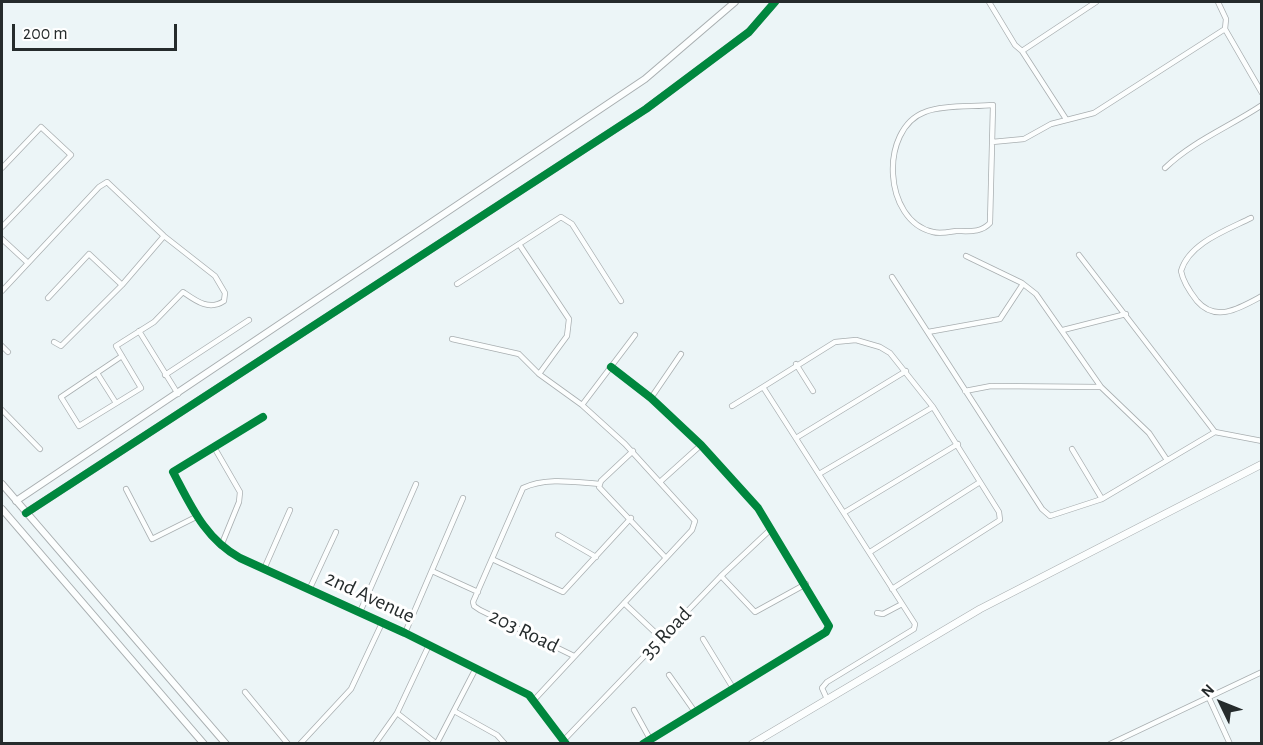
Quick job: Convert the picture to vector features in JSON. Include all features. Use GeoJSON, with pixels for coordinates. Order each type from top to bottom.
{"type":"FeatureCollection","features":[{"type":"Feature","properties":{"kind":"main road"},"geometry":{"type":"LineString","coordinates":[[752,744],[990,604],[1262,464]]}},
{"type":"Feature","properties":{"kind":"street"},"geometry":{"type":"LineString","coordinates":[[16,501],[645,79],[735,2]]}},
{"type":"Feature","properties":{"kind":"street"},"geometry":{"type":"LineString","coordinates":[[26,513],[646,109],[749,32],[775,2]]}},
{"type":"Feature","properties":{"kind":"street"},"geometry":{"type":"LineString","coordinates":[[989,2],[1015,45],[1022,51],[1066,119]]}},
{"type":"Feature","properties":{"kind":"street"},"geometry":{"type":"LineString","coordinates":[[1022,51],[1096,2]]}},
{"type":"Feature","properties":{"kind":"street"},"geometry":{"type":"LineString","coordinates":[[1218,2],[1226,19],[1226,29],[1262,93]]}},
{"type":"Feature","properties":{"kind":"street"},"geometry":{"type":"LineString","coordinates":[[992,142],[1024,139],[1051,124],[1094,113],[1226,29]]}},
{"type":"Feature","properties":{"kind":"street"},"geometry":{"type":"LineString","coordinates":[[993,105],[992,142],[992,218],[986,227],[974,231],[933,232],[908,217],[900,207],[894,192],[895,149],[901,131],[925,112],[993,105]]}},
{"type":"Feature","properties":{"kind":"street"},"geometry":{"type":"LineString","coordinates":[[1165,168],[1196,142],[1231,126],[1262,105]]}},
{"type":"Feature","properties":{"kind":"street"},"geometry":{"type":"LineString","coordinates":[[2,168],[41,127],[71,155],[2,227]]}},
{"type":"Feature","properties":{"kind":"street"},"geometry":{"type":"LineString","coordinates":[[2,291],[99,187],[107,182],[164,236],[215,276],[225,293],[224,301],[203,305],[183,292],[154,322],[116,346],[122,356],[141,388],[79,426],[61,397],[122,356]]}},
{"type":"Feature","properties":{"kind":"street"},"geometry":{"type":"LineString","coordinates":[[457,284],[556,218],[566,218],[621,301]]}},
{"type":"Feature","properties":{"kind":"street"},"geometry":{"type":"LineString","coordinates":[[1251,218],[1199,247],[1183,264],[1181,271],[1193,296],[1204,309],[1212,313],[1237,309],[1262,296]]}},
{"type":"Feature","properties":{"kind":"street"},"geometry":{"type":"LineString","coordinates":[[54,342],[62,346],[122,285],[164,236]]}},
{"type":"Feature","properties":{"kind":"street"},"geometry":{"type":"LineString","coordinates":[[2,239],[28,263]]}},
{"type":"Feature","properties":{"kind":"street"},"geometry":{"type":"LineString","coordinates":[[519,244],[569,319],[567,336],[539,374]]}},
{"type":"Feature","properties":{"kind":"street"},"geometry":{"type":"LineString","coordinates":[[48,298],[89,254],[122,285]]}},
{"type":"Feature","properties":{"kind":"street"},"geometry":{"type":"LineString","coordinates":[[1079,255],[1215,432]]}},
{"type":"Feature","properties":{"kind":"street"},"geometry":{"type":"LineString","coordinates":[[966,256],[1023,284],[1036,294],[1101,387],[1149,433],[1167,460]]}},
{"type":"Feature","properties":{"kind":"street"},"geometry":{"type":"LineString","coordinates":[[892,277],[1045,513],[1055,515],[1102,499],[1215,432],[1262,441]]}},
{"type":"Feature","properties":{"kind":"street"},"geometry":{"type":"LineString","coordinates":[[928,332],[1000,320],[1023,284]]}},
{"type":"Feature","properties":{"kind":"street"},"geometry":{"type":"LineString","coordinates":[[1063,330],[1126,314]]}},
{"type":"Feature","properties":{"kind":"street"},"geometry":{"type":"LineString","coordinates":[[165,375],[249,320]]}},
{"type":"Feature","properties":{"kind":"street"},"geometry":{"type":"LineString","coordinates":[[139,331],[178,394]]}},
{"type":"Feature","properties":{"kind":"street"},"geometry":{"type":"LineString","coordinates":[[582,405],[635,335]]}},
{"type":"Feature","properties":{"kind":"street"},"geometry":{"type":"LineString","coordinates":[[452,339],[513,351],[539,374],[582,405],[633,451],[695,521],[692,530],[534,699]]}},
{"type":"Feature","properties":{"kind":"street"},"geometry":{"type":"LineString","coordinates":[[732,406],[834,342],[856,340],[890,353],[906,371],[958,444],[999,512],[1000,520],[892,589]]}},
{"type":"Feature","properties":{"kind":"street"},"geometry":{"type":"LineString","coordinates":[[2,346],[8,352]]}},
{"type":"Feature","properties":{"kind":"street"},"geometry":{"type":"LineString","coordinates":[[651,398],[681,354]]}},
{"type":"Feature","properties":{"kind":"street"},"geometry":{"type":"LineString","coordinates":[[796,364],[813,392]]}},
{"type":"Feature","properties":{"kind":"street"},"geometry":{"type":"LineString","coordinates":[[611,367],[651,398],[701,445],[758,508],[828,623],[828,629],[643,744]]}},
{"type":"Feature","properties":{"kind":"street"},"geometry":{"type":"LineString","coordinates":[[796,438],[906,371]]}},
{"type":"Feature","properties":{"kind":"street"},"geometry":{"type":"LineString","coordinates":[[97,373],[116,404]]}},
{"type":"Feature","properties":{"kind":"street"},"geometry":{"type":"LineString","coordinates":[[966,391],[991,386],[1101,387]]}},
{"type":"Feature","properties":{"kind":"street"},"geometry":{"type":"LineString","coordinates":[[763,387],[915,624],[914,629],[826,682],[822,688],[827,699]]}},
{"type":"Feature","properties":{"kind":"street"},"geometry":{"type":"LineString","coordinates":[[819,474],[933,406]]}},
{"type":"Feature","properties":{"kind":"street"},"geometry":{"type":"LineString","coordinates":[[2,410],[40,449]]}},
{"type":"Feature","properties":{"kind":"street"},"geometry":{"type":"LineString","coordinates":[[221,546],[239,502],[240,492],[214,447],[263,417]]}},
{"type":"Feature","properties":{"kind":"street"},"geometry":{"type":"LineString","coordinates":[[844,512],[958,444]]}},
{"type":"Feature","properties":{"kind":"street"},"geometry":{"type":"LineString","coordinates":[[661,481],[701,445]]}},
{"type":"Feature","properties":{"kind":"street","name":"2nd Avenue"},"geometry":{"type":"LineString","coordinates":[[214,447],[173,472],[196,517],[221,546],[264,569],[405,633],[534,699],[565,742]]}},
{"type":"Feature","properties":{"kind":"street"},"geometry":{"type":"LineString","coordinates":[[1072,449],[1102,499]]}},
{"type":"Feature","properties":{"kind":"street"},"geometry":{"type":"LineString","coordinates":[[599,484],[633,451]]}},
{"type":"Feature","properties":{"kind":"street"},"geometry":{"type":"LineString","coordinates":[[432,571],[478,592],[524,488],[531,484],[552,482],[599,484],[666,558]]}},
{"type":"Feature","properties":{"kind":"street"},"geometry":{"type":"LineString","coordinates":[[870,552],[980,482]]}},
{"type":"Feature","properties":{"kind":"street"},"geometry":{"type":"LineString","coordinates":[[2,484],[226,744]]}},
{"type":"Feature","properties":{"kind":"street"},"geometry":{"type":"LineString","coordinates":[[360,612],[416,484]]}},
{"type":"Feature","properties":{"kind":"street"},"geometry":{"type":"LineString","coordinates":[[126,489],[152,539],[196,517]]}},
{"type":"Feature","properties":{"kind":"street"},"geometry":{"type":"LineString","coordinates":[[405,633],[463,498]]}},
{"type":"Feature","properties":{"kind":"street"},"geometry":{"type":"LineString","coordinates":[[2,509],[204,744]]}},
{"type":"Feature","properties":{"kind":"street"},"geometry":{"type":"LineString","coordinates":[[264,569],[290,510]]}},
{"type":"Feature","properties":{"kind":"street"},"geometry":{"type":"LineString","coordinates":[[494,560],[563,592],[631,519]]}},
{"type":"Feature","properties":{"kind":"street","name":"35 Road"},"geometry":{"type":"LineString","coordinates":[[565,742],[721,576],[771,529]]}},
{"type":"Feature","properties":{"kind":"street"},"geometry":{"type":"LineString","coordinates":[[310,588],[336,532]]}},
{"type":"Feature","properties":{"kind":"street"},"geometry":{"type":"LineString","coordinates":[[558,535],[596,556]]}},
{"type":"Feature","properties":{"kind":"street"},"geometry":{"type":"LineString","coordinates":[[721,576],[754,612],[806,584]]}},
{"type":"Feature","properties":{"kind":"street","name":"203 Road"},"geometry":{"type":"LineString","coordinates":[[478,592],[474,606],[574,656]]}},
{"type":"Feature","properties":{"kind":"street"},"geometry":{"type":"LineString","coordinates":[[624,603],[662,639]]}},
{"type":"Feature","properties":{"kind":"street"},"geometry":{"type":"LineString","coordinates":[[877,613],[884,614],[902,604]]}},
{"type":"Feature","properties":{"kind":"street"},"geometry":{"type":"LineString","coordinates":[[300,744],[326,719],[355,683],[382,623]]}},
{"type":"Feature","properties":{"kind":"street"},"geometry":{"type":"LineString","coordinates":[[703,639],[734,688]]}},
{"type":"Feature","properties":{"kind":"street"},"geometry":{"type":"LineString","coordinates":[[375,744],[397,713],[429,645]]}},
{"type":"Feature","properties":{"kind":"street"},"geometry":{"type":"LineString","coordinates":[[397,713],[437,743],[476,668]]}},
{"type":"Feature","properties":{"kind":"street"},"geometry":{"type":"LineString","coordinates":[[1110,744],[1262,672]]}},
{"type":"Feature","properties":{"kind":"street"},"geometry":{"type":"LineString","coordinates":[[669,675],[695,712]]}},
{"type":"Feature","properties":{"kind":"street"},"geometry":{"type":"LineString","coordinates":[[245,692],[288,744]]}},
{"type":"Feature","properties":{"kind":"street"},"geometry":{"type":"LineString","coordinates":[[1209,698],[1230,744]]}},
{"type":"Feature","properties":{"kind":"street"},"geometry":{"type":"LineString","coordinates":[[634,710],[650,739]]}},
{"type":"Feature","properties":{"kind":"street"},"geometry":{"type":"LineString","coordinates":[[454,711],[497,735],[506,744]]}},
{"type":"Feature","properties":{"kind":"cycle path"},"geometry":{"type":"LineString","coordinates":[[26,513],[646,109],[749,32],[775,2]]}},
{"type":"Feature","properties":{"kind":"cycle path"},"geometry":{"type":"LineString","coordinates":[[611,367],[651,398],[701,445],[758,508],[829,626],[826,632],[643,744]]}},
{"type":"Feature","properties":{"kind":"cycle path"},"geometry":{"type":"LineString","coordinates":[[263,417],[173,472],[200,521],[217,541],[240,558],[405,633],[529,695],[566,744]]}}]}
